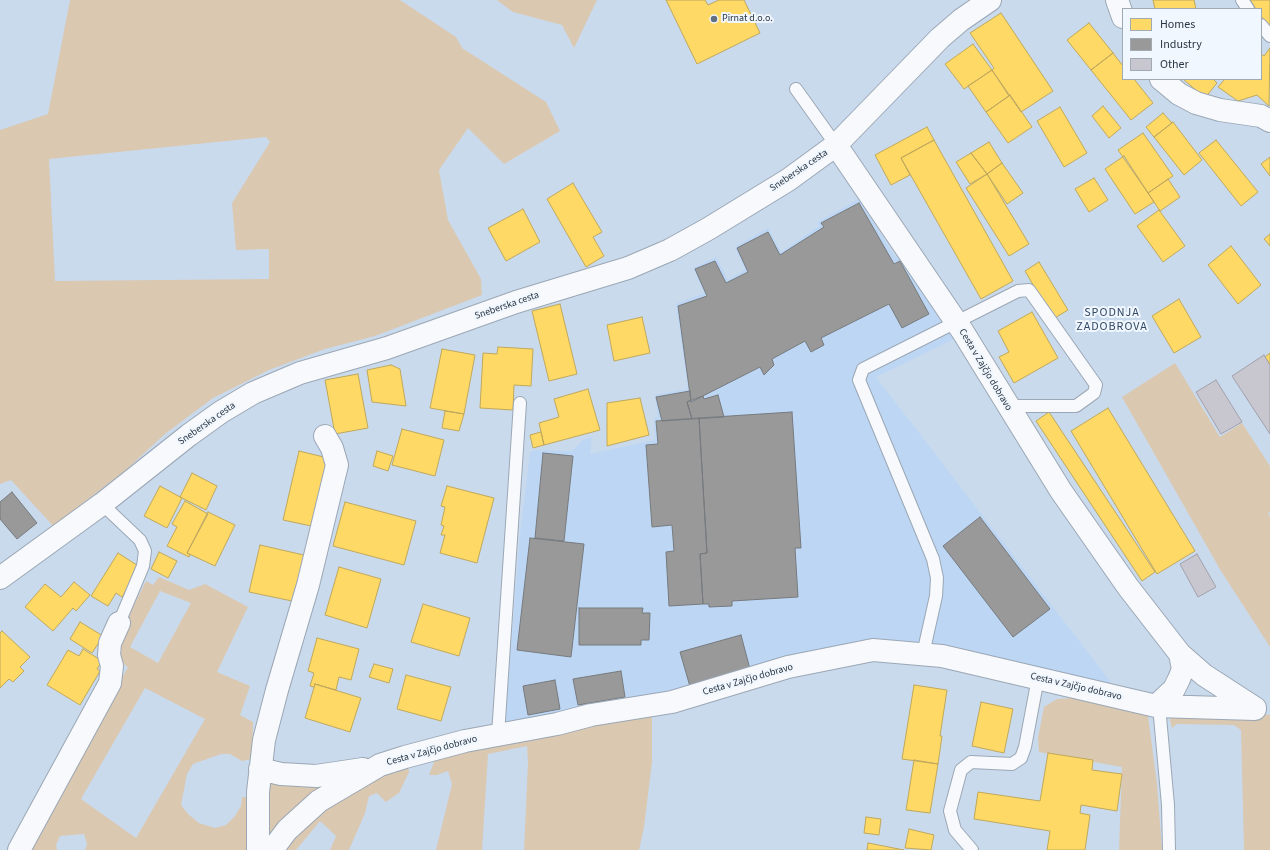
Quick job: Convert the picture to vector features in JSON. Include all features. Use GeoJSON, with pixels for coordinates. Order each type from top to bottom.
{"type":"FeatureCollection","features":[{"type":"Feature","properties":{"kind":"street","name":"Sneberska cesta"},"geometry":{"type":"LineString","coordinates":[[0,578],[102,504],[189,434],[221,412],[254,393],[300,373],[387,348],[516,302],[588,281],[652,258],[708,229],[788,180],[836,145],[940,38],[961,20],[990,0]]}},
{"type":"Feature","properties":{"kind":"street"},"geometry":{"type":"LineString","coordinates":[[1118,0],[1122,14]]}},
{"type":"Feature","properties":{"kind":"street"},"geometry":{"type":"LineString","coordinates":[[1162,80],[1179,94],[1196,103],[1220,110],[1261,116],[1270,121]]}},
{"type":"Feature","properties":{"kind":"street","name":"Cesta v Zajčjo dobravo"},"geometry":{"type":"LineString","coordinates":[[836,145],[957,323],[1061,491],[1123,580],[1180,654],[1204,674],[1262,710]]}},
{"type":"Feature","properties":{"kind":"street"},"geometry":{"type":"LineString","coordinates":[[258,850],[260,768],[264,740],[308,585],[337,465],[332,448],[325,436]]}},
{"type":"Feature","properties":{"kind":"street"},"geometry":{"type":"LineString","coordinates":[[19,850],[110,683],[112,666],[109,655],[110,643],[119,623]]}},
{"type":"Feature","properties":{"kind":"street","name":"Cesta v Zajčjo dobravo"},"geometry":{"type":"LineString","coordinates":[[272,850],[287,830],[319,801],[380,766],[450,745],[557,724],[591,715],[672,702],[788,667],[873,650],[942,656],[1158,706],[1262,710]]}},
{"type":"Feature","properties":{"kind":"street"},"geometry":{"type":"LineString","coordinates":[[1158,706],[1174,689],[1179,679],[1183,669],[1180,654]]}},
{"type":"Feature","properties":{"kind":"street"},"geometry":{"type":"LineString","coordinates":[[260,768],[281,774],[316,776],[380,766]]}},
{"type":"Feature","properties":{"kind":"lane"},"geometry":{"type":"LineString","coordinates":[[1262,26],[1270,36]]}},
{"type":"Feature","properties":{"kind":"lane"},"geometry":{"type":"LineString","coordinates":[[796,89],[836,145]]}},
{"type":"Feature","properties":{"kind":"lane"},"geometry":{"type":"LineString","coordinates":[[923,654],[936,596],[937,578],[933,559],[859,380],[863,369],[877,360],[957,323],[1018,291],[1029,290],[1096,385],[1094,393],[1076,406],[1007,406]]}},
{"type":"Feature","properties":{"kind":"lane"},"geometry":{"type":"LineString","coordinates":[[498,735],[520,403]]}},
{"type":"Feature","properties":{"kind":"lane"},"geometry":{"type":"LineString","coordinates":[[102,504],[140,540],[145,551],[143,566],[119,623]]}},
{"type":"Feature","properties":{"kind":"lane"},"geometry":{"type":"LineString","coordinates":[[972,850],[955,830],[950,811],[961,770],[971,762],[1012,764],[1021,758],[1025,747],[1038,678]]}},
{"type":"Feature","properties":{"kind":"lane"},"geometry":{"type":"LineString","coordinates":[[1158,706],[1168,805],[1169,850]]}},
{"type":"Feature","properties":{"kind":"shaded area"},"geometry":{"type":"Polygon","coordinates":[[[70,0],[400,0],[456,37],[462,48],[546,102],[560,131],[504,164],[468,128],[439,170],[448,220],[481,279],[482,295],[375,336],[325,349],[269,370],[213,398],[165,434],[126,470],[53,526],[11,480],[0,484],[0,130],[48,114],[70,0]],[[266,137],[49,159],[55,281],[269,279],[269,249],[236,250],[232,203],[270,142],[266,137]]]}},
{"type":"Feature","properties":{"kind":"shaded area"},"geometry":{"type":"Polygon","coordinates":[[[497,0],[597,0],[574,48],[562,25],[513,12],[497,0]]]}},
{"type":"Feature","properties":{"kind":"shaded area"},"geometry":{"type":"Polygon","coordinates":[[[859,199],[895,257],[902,255],[936,314],[954,339],[876,377],[1116,689],[892,644],[669,696],[505,722],[520,535],[530,452],[534,450],[572,451],[583,440],[592,437],[590,454],[655,440],[654,418],[658,418],[655,395],[688,389],[676,304],[704,293],[693,268],[716,257],[728,280],[745,270],[735,247],[768,228],[781,252],[819,226],[818,222],[859,199]]]}},
{"type":"Feature","properties":{"kind":"shaded area"},"geometry":{"type":"Polygon","coordinates":[[[1175,363],[1220,437],[1242,423],[1270,466],[1270,512],[1268,513],[1270,517],[1270,647],[1221,571],[1122,397],[1175,363]]]}},
{"type":"Feature","properties":{"kind":"shaded area"},"geometry":{"type":"Polygon","coordinates":[[[159,577],[189,590],[205,584],[248,607],[217,672],[250,686],[240,715],[253,722],[252,759],[242,761],[230,754],[221,754],[193,764],[187,774],[181,805],[188,814],[199,823],[215,828],[226,825],[235,816],[241,806],[242,797],[252,797],[252,850],[85,850],[87,844],[84,834],[60,836],[56,845],[57,850],[25,850],[128,667],[115,658],[126,621],[146,581],[153,585],[159,577]],[[160,591],[130,647],[158,663],[191,603],[160,591]],[[145,688],[81,799],[136,838],[205,719],[145,688]]]}},
{"type":"Feature","properties":{"kind":"shaded area"},"geometry":{"type":"Polygon","coordinates":[[[1074,698],[1093,700],[1144,712],[1148,716],[1157,784],[1162,850],[1119,850],[1122,767],[1039,752],[1038,738],[1044,707],[1057,699],[1074,698]]]}},
{"type":"Feature","properties":{"kind":"shaded area"},"geometry":{"type":"Polygon","coordinates":[[[652,712],[652,762],[644,827],[639,850],[524,850],[528,762],[527,746],[488,754],[482,850],[436,850],[452,784],[448,771],[437,775],[429,775],[434,762],[442,753],[652,712]]]}},
{"type":"Feature","properties":{"kind":"shaded area"},"geometry":{"type":"Polygon","coordinates":[[[1249,713],[1270,715],[1270,850],[1244,850],[1241,730],[1234,725],[1177,724],[1172,728],[1170,720],[1171,716],[1249,713]]]}},
{"type":"Feature","properties":{"kind":"shaded area"},"geometry":{"type":"Polygon","coordinates":[[[407,761],[409,772],[399,793],[386,802],[377,793],[369,796],[365,813],[349,850],[330,850],[336,836],[320,821],[296,850],[280,850],[325,805],[407,761]]]}},
{"type":"Feature","properties":{"kind":"shaded area"},"geometry":{"type":"Polygon","coordinates":[[[339,778],[269,842],[261,837],[269,785],[275,782],[339,778]]]}},
{"type":"Feature","properties":{"kind":"building: Homes","name":"Pirnat d.o.o."},"geometry":{"type":"Polygon","coordinates":[[[666,0],[705,0],[708,5],[719,0],[744,0],[760,33],[697,64],[666,0]]]}},
{"type":"Feature","properties":{"kind":"building: Homes"},"geometry":{"type":"Polygon","coordinates":[[[1153,0],[1194,0],[1196,8],[1155,8],[1153,0]]]}},
{"type":"Feature","properties":{"kind":"building: Homes"},"geometry":{"type":"Polygon","coordinates":[[[1250,0],[1270,0],[1270,28],[1262,17],[1262,8],[1255,8],[1250,0]]]}},
{"type":"Feature","properties":{"kind":"building: Homes"},"geometry":{"type":"Polygon","coordinates":[[[1001,13],[1053,91],[1021,112],[992,70],[994,68],[970,33],[1001,13]]]}},
{"type":"Feature","properties":{"kind":"building: Homes"},"geometry":{"type":"Polygon","coordinates":[[[1089,23],[1113,53],[1091,70],[1067,40],[1089,23]]]}},
{"type":"Feature","properties":{"kind":"building: Homes"},"geometry":{"type":"Polygon","coordinates":[[[973,44],[992,70],[964,89],[945,64],[973,44]]]}},
{"type":"Feature","properties":{"kind":"building: Homes"},"geometry":{"type":"Polygon","coordinates":[[[1270,48],[1269,106],[1257,95],[1238,101],[1218,87],[1224,80],[1262,80],[1262,55],[1264,56],[1270,48]]]}},
{"type":"Feature","properties":{"kind":"building: Homes"},"geometry":{"type":"Polygon","coordinates":[[[1113,53],[1122,65],[1122,80],[1135,80],[1153,103],[1131,120],[1091,70],[1113,53]]]}},
{"type":"Feature","properties":{"kind":"building: Homes"},"geometry":{"type":"Polygon","coordinates":[[[992,70],[1009,96],[986,112],[968,86],[992,70]]]}},
{"type":"Feature","properties":{"kind":"building: Homes"},"geometry":{"type":"Polygon","coordinates":[[[1184,80],[1214,80],[1217,83],[1205,98],[1184,80]]]}},
{"type":"Feature","properties":{"kind":"building: Homes"},"geometry":{"type":"Polygon","coordinates":[[[1010,95],[1032,127],[1008,143],[986,112],[1010,95]]]}},
{"type":"Feature","properties":{"kind":"building: Homes"},"geometry":{"type":"Polygon","coordinates":[[[1103,106],[1121,128],[1109,138],[1092,116],[1103,106]]]}},
{"type":"Feature","properties":{"kind":"building: Homes"},"geometry":{"type":"Polygon","coordinates":[[[1060,107],[1087,153],[1064,167],[1037,121],[1060,107]]]}},
{"type":"Feature","properties":{"kind":"building: Homes"},"geometry":{"type":"Polygon","coordinates":[[[1163,113],[1172,123],[1154,137],[1146,127],[1163,113]]]}},
{"type":"Feature","properties":{"kind":"building: Homes"},"geometry":{"type":"Polygon","coordinates":[[[1173,122],[1202,160],[1184,175],[1154,137],[1173,122]]]}},
{"type":"Feature","properties":{"kind":"building: Homes"},"geometry":{"type":"Polygon","coordinates":[[[927,127],[934,140],[901,158],[910,175],[891,185],[875,155],[927,127]]]}},
{"type":"Feature","properties":{"kind":"building: Homes"},"geometry":{"type":"Polygon","coordinates":[[[1143,133],[1173,176],[1148,193],[1118,150],[1143,133]]]}},
{"type":"Feature","properties":{"kind":"building: Homes"},"geometry":{"type":"Polygon","coordinates":[[[934,140],[1013,281],[981,299],[901,158],[934,140]]]}},
{"type":"Feature","properties":{"kind":"building: Homes"},"geometry":{"type":"Polygon","coordinates":[[[1216,140],[1258,192],[1241,206],[1199,153],[1216,140]]]}},
{"type":"Feature","properties":{"kind":"building: Homes"},"geometry":{"type":"Polygon","coordinates":[[[989,142],[1002,163],[987,174],[971,153],[989,142]]]}},
{"type":"Feature","properties":{"kind":"building: Homes"},"geometry":{"type":"Polygon","coordinates":[[[971,153],[987,174],[970,184],[956,162],[971,153]]]}},
{"type":"Feature","properties":{"kind":"building: Homes"},"geometry":{"type":"Polygon","coordinates":[[[1124,156],[1154,202],[1135,214],[1105,169],[1124,156]]]}},
{"type":"Feature","properties":{"kind":"building: Homes"},"geometry":{"type":"Polygon","coordinates":[[[1270,157],[1270,176],[1261,164],[1270,157]]]}},
{"type":"Feature","properties":{"kind":"building: Homes"},"geometry":{"type":"Polygon","coordinates":[[[1002,163],[1023,193],[1007,204],[987,174],[1002,163]]]}},
{"type":"Feature","properties":{"kind":"building: Homes"},"geometry":{"type":"Polygon","coordinates":[[[987,174],[1029,244],[1009,256],[966,188],[987,174]]]}},
{"type":"Feature","properties":{"kind":"building: Homes"},"geometry":{"type":"Polygon","coordinates":[[[1094,178],[1108,200],[1089,212],[1075,189],[1094,178]]]}},
{"type":"Feature","properties":{"kind":"building: Homes"},"geometry":{"type":"Polygon","coordinates":[[[1168,179],[1180,197],[1160,211],[1148,193],[1168,179]]]}},
{"type":"Feature","properties":{"kind":"building: Homes"},"geometry":{"type":"Polygon","coordinates":[[[573,183],[602,232],[593,237],[604,256],[586,267],[547,199],[573,183]]]}},
{"type":"Feature","properties":{"kind":"building: Homes"},"geometry":{"type":"Polygon","coordinates":[[[523,209],[540,242],[506,261],[488,228],[523,209]]]}},
{"type":"Feature","properties":{"kind":"building: Homes"},"geometry":{"type":"Polygon","coordinates":[[[1159,210],[1185,246],[1163,262],[1137,226],[1159,210]]]}},
{"type":"Feature","properties":{"kind":"building: Homes"},"geometry":{"type":"Polygon","coordinates":[[[1270,234],[1270,246],[1264,239],[1270,234]]]}},
{"type":"Feature","properties":{"kind":"building: Homes"},"geometry":{"type":"Polygon","coordinates":[[[1231,246],[1261,285],[1238,304],[1208,265],[1231,246]]]}},
{"type":"Feature","properties":{"kind":"building: Homes"},"geometry":{"type":"Polygon","coordinates":[[[1039,262],[1068,310],[1053,319],[1025,271],[1039,262]]]}},
{"type":"Feature","properties":{"kind":"building: Homes"},"geometry":{"type":"Polygon","coordinates":[[[1179,299],[1201,337],[1174,353],[1152,316],[1179,299]]]}},
{"type":"Feature","properties":{"kind":"building: Homes"},"geometry":{"type":"Polygon","coordinates":[[[560,304],[577,374],[549,381],[532,311],[560,304]]]}},
{"type":"Feature","properties":{"kind":"building: Homes"},"geometry":{"type":"Polygon","coordinates":[[[1032,312],[1058,358],[1014,383],[999,357],[1009,352],[998,331],[1032,312]]]}},
{"type":"Feature","properties":{"kind":"building: Homes"},"geometry":{"type":"Polygon","coordinates":[[[642,317],[650,353],[614,361],[607,325],[642,317]]]}},
{"type":"Feature","properties":{"kind":"building: Homes"},"geometry":{"type":"Polygon","coordinates":[[[498,347],[533,349],[531,386],[514,385],[513,410],[480,408],[483,353],[497,354],[498,347]]]}},
{"type":"Feature","properties":{"kind":"building: Homes"},"geometry":{"type":"Polygon","coordinates":[[[442,349],[475,355],[464,414],[430,408],[442,349]]]}},
{"type":"Feature","properties":{"kind":"building: Homes"},"geometry":{"type":"Polygon","coordinates":[[[1270,353],[1270,365],[1265,357],[1270,353]]]}},
{"type":"Feature","properties":{"kind":"building: Homes"},"geometry":{"type":"Polygon","coordinates":[[[391,365],[400,369],[406,406],[372,402],[367,370],[391,365]]]}},
{"type":"Feature","properties":{"kind":"building: Homes"},"geometry":{"type":"Polygon","coordinates":[[[358,374],[368,428],[335,434],[325,380],[358,374]]]}},
{"type":"Feature","properties":{"kind":"building: Homes"},"geometry":{"type":"Polygon","coordinates":[[[588,389],[600,430],[544,445],[539,423],[559,417],[554,399],[588,389]]]}},
{"type":"Feature","properties":{"kind":"building: Homes"},"geometry":{"type":"Polygon","coordinates":[[[640,398],[649,435],[607,446],[607,403],[640,398]]]}},
{"type":"Feature","properties":{"kind":"building: Homes"},"geometry":{"type":"Polygon","coordinates":[[[1108,408],[1195,551],[1157,574],[1071,431],[1108,408]]]}},
{"type":"Feature","properties":{"kind":"building: Homes"},"geometry":{"type":"Polygon","coordinates":[[[445,411],[464,414],[459,431],[442,428],[445,411]]]}},
{"type":"Feature","properties":{"kind":"building: Homes"},"geometry":{"type":"Polygon","coordinates":[[[1049,412],[1155,572],[1142,581],[1036,421],[1049,412]]]}},
{"type":"Feature","properties":{"kind":"building: Homes"},"geometry":{"type":"Polygon","coordinates":[[[402,429],[444,440],[435,476],[392,465],[402,429]]]}},
{"type":"Feature","properties":{"kind":"building: Homes"},"geometry":{"type":"Polygon","coordinates":[[[541,432],[544,445],[533,448],[530,435],[541,432]]]}},
{"type":"Feature","properties":{"kind":"building: Homes"},"geometry":{"type":"Polygon","coordinates":[[[299,451],[332,459],[316,527],[283,520],[299,451]]]}},
{"type":"Feature","properties":{"kind":"building: Homes"},"geometry":{"type":"Polygon","coordinates":[[[377,451],[393,456],[388,471],[373,466],[377,451]]]}},
{"type":"Feature","properties":{"kind":"building: Homes"},"geometry":{"type":"Polygon","coordinates":[[[192,473],[217,486],[206,510],[180,497],[192,473]]]}},
{"type":"Feature","properties":{"kind":"building: Homes"},"geometry":{"type":"Polygon","coordinates":[[[160,486],[182,498],[167,528],[144,516],[160,486]]]}},
{"type":"Feature","properties":{"kind":"building: Homes"},"geometry":{"type":"Polygon","coordinates":[[[447,486],[494,498],[477,563],[440,553],[445,535],[441,535],[444,526],[441,525],[445,507],[441,506],[447,486]]]}},
{"type":"Feature","properties":{"kind":"building: Homes"},"geometry":{"type":"Polygon","coordinates":[[[185,501],[208,514],[187,553],[190,555],[189,557],[167,546],[177,527],[172,524],[185,501]]]}},
{"type":"Feature","properties":{"kind":"building: Homes"},"geometry":{"type":"Polygon","coordinates":[[[345,502],[416,521],[404,565],[333,546],[345,502]]]}},
{"type":"Feature","properties":{"kind":"building: Homes"},"geometry":{"type":"Polygon","coordinates":[[[208,512],[235,525],[215,566],[187,553],[208,512]]]}},
{"type":"Feature","properties":{"kind":"building: Homes"},"geometry":{"type":"Polygon","coordinates":[[[260,545],[308,556],[297,602],[249,592],[260,545]]]}},
{"type":"Feature","properties":{"kind":"building: Homes"},"geometry":{"type":"Polygon","coordinates":[[[159,552],[177,561],[168,578],[151,569],[159,552]]]}},
{"type":"Feature","properties":{"kind":"building: Homes"},"geometry":{"type":"Polygon","coordinates":[[[118,553],[140,567],[122,597],[116,593],[108,606],[91,596],[118,553]]]}},
{"type":"Feature","properties":{"kind":"building: Homes"},"geometry":{"type":"Polygon","coordinates":[[[339,567],[381,579],[367,628],[325,615],[339,567]]]}},
{"type":"Feature","properties":{"kind":"building: Homes"},"geometry":{"type":"Polygon","coordinates":[[[74,582],[90,595],[76,611],[73,608],[53,631],[25,607],[45,584],[61,597],[74,582]]]}},
{"type":"Feature","properties":{"kind":"building: Homes"},"geometry":{"type":"Polygon","coordinates":[[[423,604],[470,618],[459,656],[411,642],[423,604]]]}},
{"type":"Feature","properties":{"kind":"building: Homes"},"geometry":{"type":"Polygon","coordinates":[[[80,622],[103,636],[92,653],[70,639],[80,622]]]}},
{"type":"Feature","properties":{"kind":"building: Homes"},"geometry":{"type":"Polygon","coordinates":[[[2,631],[30,657],[20,667],[24,671],[13,682],[9,679],[0,688],[0,633],[2,631]]]}},
{"type":"Feature","properties":{"kind":"building: Homes"},"geometry":{"type":"Polygon","coordinates":[[[317,638],[359,649],[351,680],[339,677],[336,690],[315,684],[314,687],[310,686],[314,673],[308,671],[317,638]]]}},
{"type":"Feature","properties":{"kind":"building: Homes"},"geometry":{"type":"Polygon","coordinates":[[[83,649],[102,661],[97,669],[100,671],[80,705],[47,685],[68,650],[79,656],[83,649]]]}},
{"type":"Feature","properties":{"kind":"building: Homes"},"geometry":{"type":"Polygon","coordinates":[[[374,664],[393,669],[389,683],[369,677],[374,664]]]}},
{"type":"Feature","properties":{"kind":"building: Homes"},"geometry":{"type":"Polygon","coordinates":[[[406,675],[451,687],[441,721],[397,709],[406,675]]]}},
{"type":"Feature","properties":{"kind":"building: Homes"},"geometry":{"type":"Polygon","coordinates":[[[315,684],[361,698],[350,732],[305,718],[315,684]]]}},
{"type":"Feature","properties":{"kind":"building: Homes"},"geometry":{"type":"Polygon","coordinates":[[[914,685],[947,690],[940,736],[942,736],[938,764],[902,759],[914,685]]]}},
{"type":"Feature","properties":{"kind":"building: Homes"},"geometry":{"type":"Polygon","coordinates":[[[981,702],[1013,709],[1004,753],[972,746],[981,702]]]}},
{"type":"Feature","properties":{"kind":"building: Homes"},"geometry":{"type":"Polygon","coordinates":[[[1048,753],[1093,760],[1092,770],[1122,774],[1117,811],[1081,805],[1080,813],[1090,815],[1085,850],[1047,850],[1050,831],[974,819],[978,792],[1040,801],[1048,753]]]}},
{"type":"Feature","properties":{"kind":"building: Homes"},"geometry":{"type":"Polygon","coordinates":[[[914,760],[938,764],[930,813],[906,810],[914,760]]]}},
{"type":"Feature","properties":{"kind":"building: Homes"},"geometry":{"type":"Polygon","coordinates":[[[866,817],[881,819],[879,835],[864,833],[866,817]]]}},
{"type":"Feature","properties":{"kind":"building: Homes"},"geometry":{"type":"Polygon","coordinates":[[[909,829],[934,835],[931,850],[905,848],[909,829]]]}},
{"type":"Feature","properties":{"kind":"building: Homes"},"geometry":{"type":"Polygon","coordinates":[[[868,843],[904,850],[867,850],[868,843]]]}},
{"type":"Feature","properties":{"kind":"building: Industry"},"geometry":{"type":"Polygon","coordinates":[[[859,203],[894,264],[900,261],[929,314],[902,328],[889,304],[821,338],[824,345],[811,352],[805,341],[772,359],[774,365],[764,375],[760,367],[691,402],[678,306],[707,296],[695,269],[715,261],[726,283],[748,272],[737,248],[768,232],[780,255],[824,227],[821,223],[859,203]]]}},
{"type":"Feature","properties":{"kind":"building: Industry"},"geometry":{"type":"Polygon","coordinates":[[[690,391],[691,400],[687,402],[692,419],[662,421],[656,397],[690,391]]]}},
{"type":"Feature","properties":{"kind":"building: Industry"},"geometry":{"type":"Polygon","coordinates":[[[718,395],[724,417],[692,419],[687,402],[703,396],[704,399],[718,395]]]}},
{"type":"Feature","properties":{"kind":"building: Industry"},"geometry":{"type":"Polygon","coordinates":[[[792,412],[801,548],[795,548],[798,597],[732,601],[732,606],[709,607],[709,604],[703,604],[700,554],[707,553],[699,418],[792,412]]]}},
{"type":"Feature","properties":{"kind":"building: Industry"},"geometry":{"type":"Polygon","coordinates":[[[699,418],[707,553],[700,554],[703,604],[669,606],[666,552],[674,551],[672,525],[652,527],[646,445],[658,444],[656,421],[699,418]]]}},
{"type":"Feature","properties":{"kind":"building: Industry"},"geometry":{"type":"Polygon","coordinates":[[[543,453],[573,456],[564,541],[535,538],[543,453]]]}},
{"type":"Feature","properties":{"kind":"building: Industry"},"geometry":{"type":"Polygon","coordinates":[[[12,492],[37,523],[17,539],[0,519],[0,502],[12,492]]]}},
{"type":"Feature","properties":{"kind":"building: Industry"},"geometry":{"type":"Polygon","coordinates":[[[980,517],[1050,609],[1013,637],[943,546],[980,517]]]}},
{"type":"Feature","properties":{"kind":"building: Industry"},"geometry":{"type":"Polygon","coordinates":[[[530,538],[584,544],[571,657],[517,650],[530,538]]]}},
{"type":"Feature","properties":{"kind":"building: Industry"},"geometry":{"type":"Polygon","coordinates":[[[579,608],[643,608],[642,613],[650,613],[649,640],[641,640],[641,645],[579,645],[579,608]]]}},
{"type":"Feature","properties":{"kind":"building: Industry"},"geometry":{"type":"Polygon","coordinates":[[[741,635],[751,673],[691,690],[680,652],[741,635]]]}},
{"type":"Feature","properties":{"kind":"building: Industry"},"geometry":{"type":"Polygon","coordinates":[[[621,671],[625,697],[578,705],[573,679],[621,671]]]}},
{"type":"Feature","properties":{"kind":"building: Industry"},"geometry":{"type":"Polygon","coordinates":[[[555,680],[560,709],[528,715],[523,686],[555,680]]]}},
{"type":"Feature","properties":{"kind":"building: Other"},"geometry":{"type":"Polygon","coordinates":[[[1264,355],[1270,365],[1270,434],[1232,376],[1264,355]]]}},
{"type":"Feature","properties":{"kind":"building: Other"},"geometry":{"type":"Polygon","coordinates":[[[1216,380],[1242,422],[1221,434],[1196,392],[1216,380]]]}},
{"type":"Feature","properties":{"kind":"building: Other"},"geometry":{"type":"Polygon","coordinates":[[[1197,554],[1216,587],[1198,597],[1180,564],[1197,554]]]}},
{"type":"Feature","properties":{"kind":"place","name":"Pirnat d.o.o."},"geometry":{"type":"Point","coordinates":[714,19]}},
{"type":"Feature","properties":{"kind":"district","name":"SPODNJA ZADOBROVA"},"geometry":{"type":"Point","coordinates":[1112,320]}}]}
